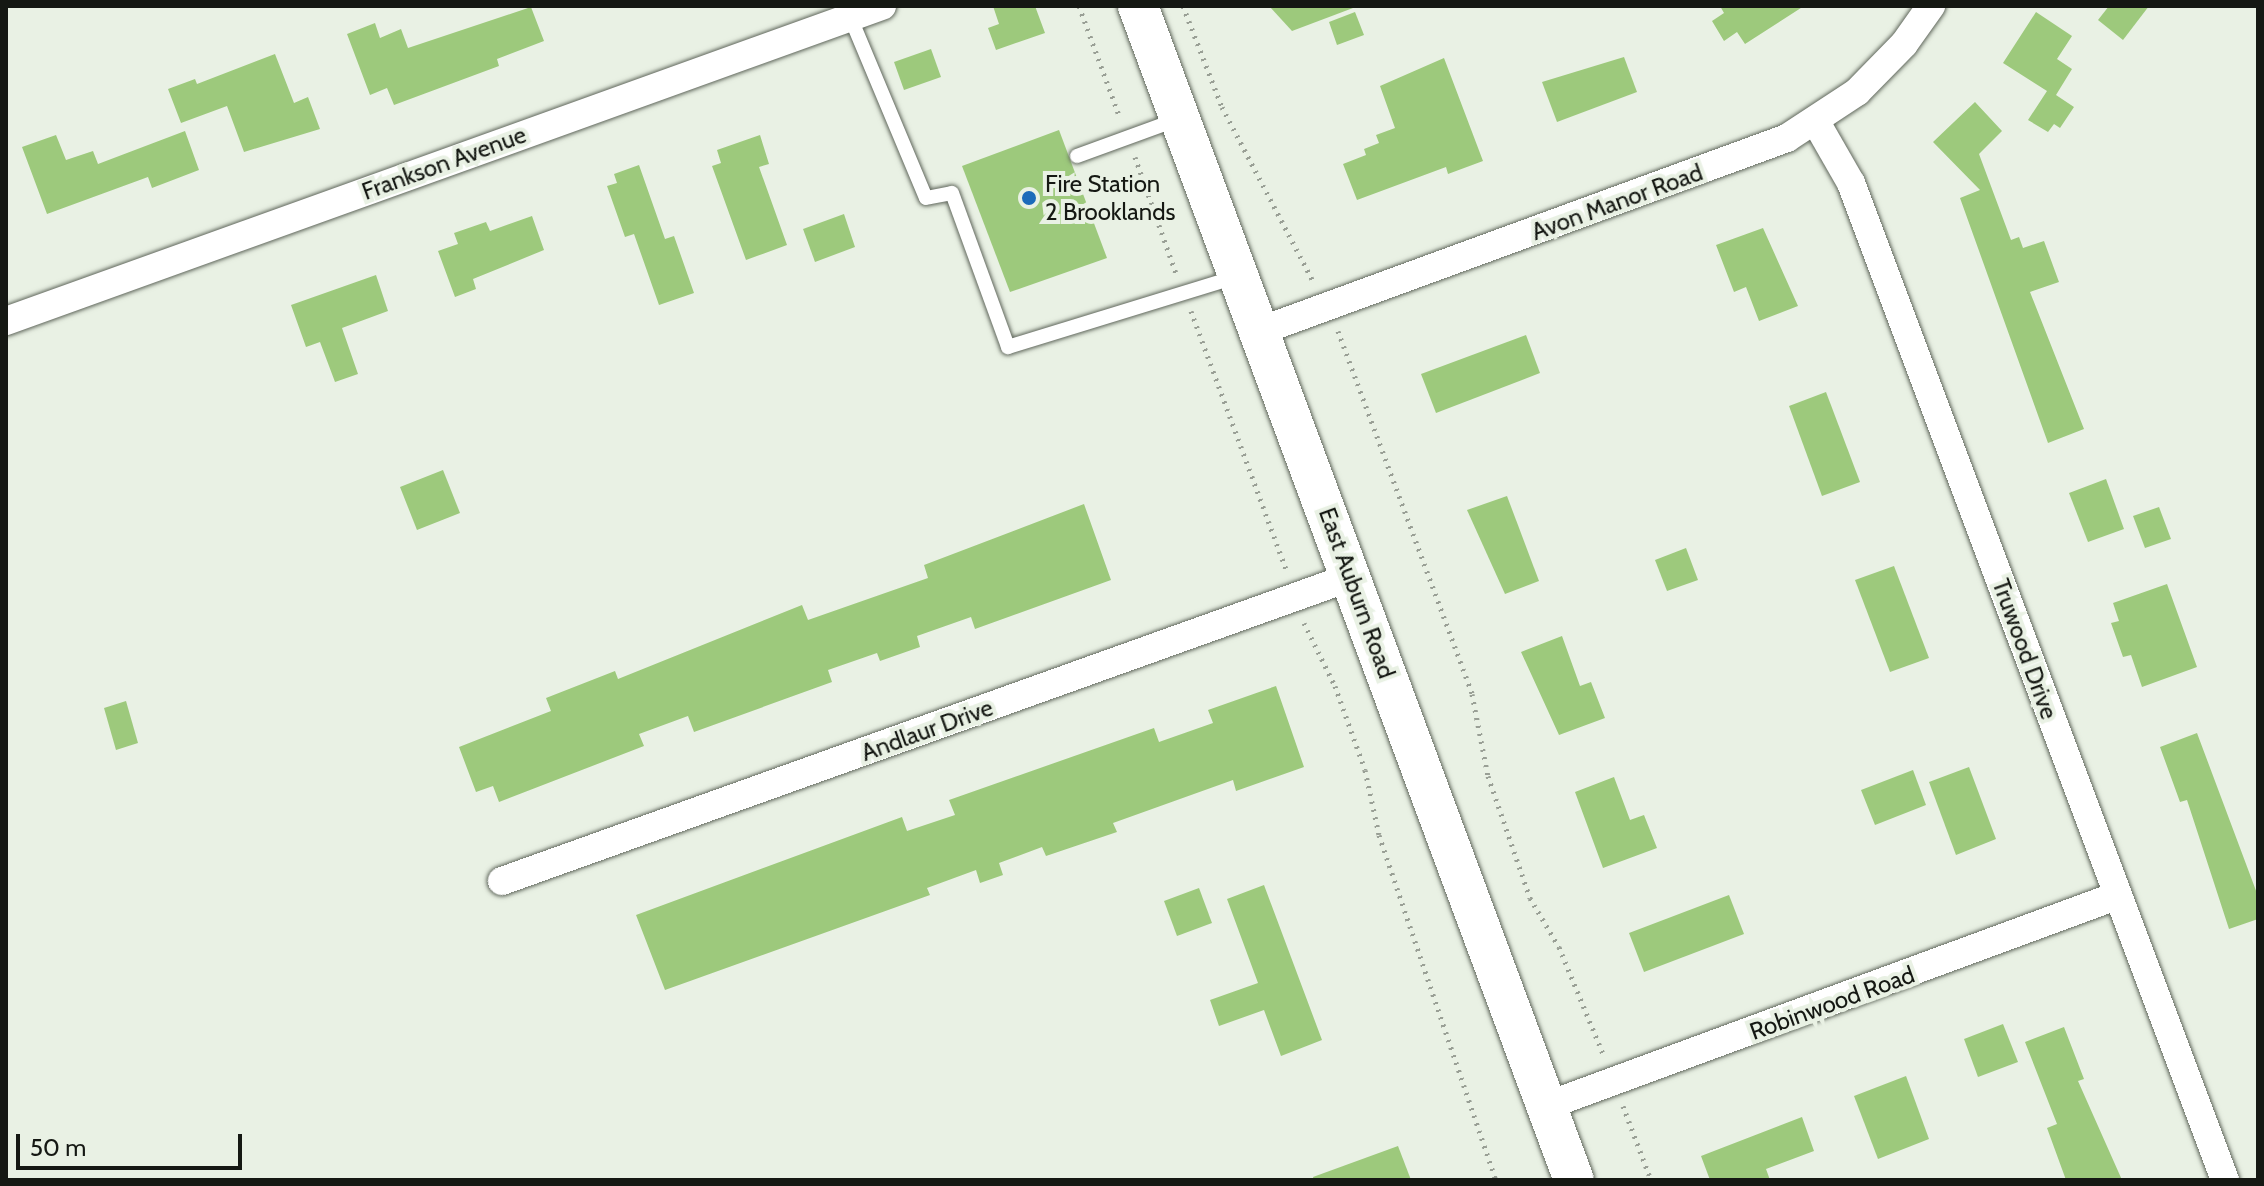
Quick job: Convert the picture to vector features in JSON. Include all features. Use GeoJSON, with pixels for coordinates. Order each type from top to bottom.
{"type":"FeatureCollection","features":[{"type":"Feature","properties":{"kind":"main road","name":"East Auburn Road"},"geometry":{"type":"LineString","coordinates":[[1138,6],[1574,1180]]}},
{"type":"Feature","properties":{"kind":"street","name":"Frankson Avenue"},"geometry":{"type":"LineString","coordinates":[[7,317],[848,12],[882,6]]}},
{"type":"Feature","properties":{"kind":"street","name":"Avon Manor Road"},"geometry":{"type":"LineString","coordinates":[[1260,331],[1761,150],[1816,122],[1895,53],[1931,6]]}},
{"type":"Feature","properties":{"kind":"street","name":"Truwood Drive"},"geometry":{"type":"LineString","coordinates":[[1816,122],[1851,183],[2225,1180]]}},
{"type":"Feature","properties":{"kind":"street","name":"Andlaur Drive"},"geometry":{"type":"LineString","coordinates":[[502,881],[1351,577]]}},
{"type":"Feature","properties":{"kind":"street","name":"Robinwood Road"},"geometry":{"type":"LineString","coordinates":[[1546,1106],[2116,896]]}},
{"type":"Feature","properties":{"kind":"lane"},"geometry":{"type":"LineString","coordinates":[[848,12],[926,198],[952,193],[1008,347],[1239,275]]}},
{"type":"Feature","properties":{"kind":"lane"},"geometry":{"type":"LineString","coordinates":[[1077,156],[1180,118]]}},
{"type":"Feature","properties":{"kind":"path"},"geometry":{"type":"LineString","coordinates":[[1183,6],[1222,107],[1314,282]]}},
{"type":"Feature","properties":{"kind":"path"},"geometry":{"type":"LineString","coordinates":[[1338,330],[1472,694],[1488,776],[1530,898],[1559,947],[1604,1056]]}},
{"type":"Feature","properties":{"kind":"path"},"geometry":{"type":"LineString","coordinates":[[1279,545],[1288,573]]}},
{"type":"Feature","properties":{"kind":"path"},"geometry":{"type":"LineString","coordinates":[[1303,621],[1335,686],[1360,756],[1379,835],[1496,1180]]}},
{"type":"Feature","properties":{"kind":"path"},"geometry":{"type":"LineString","coordinates":[[1623,1106],[1651,1180]]}},
{"type":"Feature","properties":{"kind":"building"},"geometry":{"type":"Polygon","coordinates":[[[993,6],[1035,6],[1045,33],[996,50],[988,28],[999,24],[993,6]]]}},
{"type":"Feature","properties":{"kind":"building"},"geometry":{"type":"Polygon","coordinates":[[[1269,6],[1353,6],[1353,8],[1292,31],[1269,6]]]}},
{"type":"Feature","properties":{"kind":"building"},"geometry":{"type":"Polygon","coordinates":[[[1720,6],[1804,6],[1745,44],[1737,32],[1724,41],[1712,21],[1724,13],[1720,6]]]}},
{"type":"Feature","properties":{"kind":"building"},"geometry":{"type":"Polygon","coordinates":[[[2109,6],[2149,6],[2123,40],[2098,20],[2109,6]]]}},
{"type":"Feature","properties":{"kind":"building"},"geometry":{"type":"Polygon","coordinates":[[[531,7],[544,41],[497,59],[499,66],[394,105],[387,88],[370,95],[347,34],[375,23],[380,38],[401,29],[408,48],[531,7]]]}},
{"type":"Feature","properties":{"kind":"building"},"geometry":{"type":"Polygon","coordinates":[[[1355,12],[1364,35],[1337,45],[1329,22],[1355,12]]]}},
{"type":"Feature","properties":{"kind":"building"},"geometry":{"type":"Polygon","coordinates":[[[2036,12],[2072,36],[2057,59],[2072,69],[2056,95],[2074,107],[2060,128],[2054,124],[2048,132],[2028,120],[2047,91],[2003,63],[2036,12]]]}},
{"type":"Feature","properties":{"kind":"building"},"geometry":{"type":"Polygon","coordinates":[[[931,49],[941,77],[904,90],[894,62],[931,49]]]}},
{"type":"Feature","properties":{"kind":"building"},"geometry":{"type":"Polygon","coordinates":[[[275,54],[294,103],[308,97],[320,129],[244,152],[227,106],[181,123],[168,89],[195,79],[197,84],[275,54]]]}},
{"type":"Feature","properties":{"kind":"building"},"geometry":{"type":"Polygon","coordinates":[[[1624,57],[1637,92],[1557,122],[1542,82],[1624,57]]]}},
{"type":"Feature","properties":{"kind":"building"},"geometry":{"type":"Polygon","coordinates":[[[1444,58],[1483,161],[1448,174],[1446,167],[1357,200],[1343,164],[1366,155],[1364,149],[1379,143],[1376,135],[1395,128],[1380,86],[1444,58]]]}},
{"type":"Feature","properties":{"kind":"building"},"geometry":{"type":"Polygon","coordinates":[[[1975,102],[2002,131],[1979,154],[2011,240],[2019,237],[2023,248],[2044,241],[2059,282],[2030,292],[2084,429],[2048,443],[1960,198],[1980,190],[1933,142],[1975,102]]]}},
{"type":"Feature","properties":{"kind":"building","name":"Fire Station 2 Brooklands"},"geometry":{"type":"Polygon","coordinates":[[[1059,130],[1107,258],[1010,292],[962,166],[1059,130]]]}},
{"type":"Feature","properties":{"kind":"building"},"geometry":{"type":"Polygon","coordinates":[[[185,131],[199,170],[152,188],[148,177],[47,214],[22,147],[56,135],[66,160],[93,151],[98,164],[185,131]]]}},
{"type":"Feature","properties":{"kind":"building"},"geometry":{"type":"Polygon","coordinates":[[[760,135],[769,164],[759,167],[787,245],[746,260],[712,166],[721,163],[717,150],[760,135]]]}},
{"type":"Feature","properties":{"kind":"building"},"geometry":{"type":"Polygon","coordinates":[[[639,165],[665,239],[674,236],[694,293],[659,305],[634,234],[625,237],[607,186],[617,183],[614,174],[639,165]]]}},
{"type":"Feature","properties":{"kind":"building"},"geometry":{"type":"Polygon","coordinates":[[[844,214],[855,247],[815,262],[803,229],[844,214]]]}},
{"type":"Feature","properties":{"kind":"building"},"geometry":{"type":"Polygon","coordinates":[[[532,216],[544,250],[473,279],[476,289],[455,297],[438,251],[458,244],[454,233],[486,222],[490,231],[532,216]]]}},
{"type":"Feature","properties":{"kind":"building"},"geometry":{"type":"Polygon","coordinates":[[[1763,228],[1798,306],[1759,321],[1746,287],[1734,292],[1716,245],[1763,228]]]}},
{"type":"Feature","properties":{"kind":"building"},"geometry":{"type":"Polygon","coordinates":[[[376,275],[388,311],[342,328],[358,374],[335,382],[320,342],[306,347],[291,305],[376,275]]]}},
{"type":"Feature","properties":{"kind":"building"},"geometry":{"type":"Polygon","coordinates":[[[1526,335],[1540,373],[1436,413],[1421,374],[1526,335]]]}},
{"type":"Feature","properties":{"kind":"building"},"geometry":{"type":"Polygon","coordinates":[[[1826,392],[1860,482],[1822,496],[1789,406],[1826,392]]]}},
{"type":"Feature","properties":{"kind":"building"},"geometry":{"type":"Polygon","coordinates":[[[443,470],[460,513],[417,530],[400,487],[443,470]]]}},
{"type":"Feature","properties":{"kind":"building"},"geometry":{"type":"Polygon","coordinates":[[[2106,479],[2124,529],[2088,542],[2069,493],[2106,479]]]}},
{"type":"Feature","properties":{"kind":"building"},"geometry":{"type":"Polygon","coordinates":[[[1507,496],[1539,581],[1505,594],[1467,510],[1507,496]]]}},
{"type":"Feature","properties":{"kind":"building"},"geometry":{"type":"Polygon","coordinates":[[[1084,504],[1111,580],[975,629],[971,617],[917,636],[920,647],[880,661],[877,653],[828,670],[832,682],[694,732],[688,716],[639,734],[644,746],[499,802],[493,786],[476,792],[459,747],[551,711],[546,698],[615,671],[618,679],[802,605],[808,620],[928,578],[924,565],[1084,504]]]}},
{"type":"Feature","properties":{"kind":"building"},"geometry":{"type":"Polygon","coordinates":[[[2159,507],[2171,539],[2145,548],[2133,516],[2159,507]]]}},
{"type":"Feature","properties":{"kind":"building"},"geometry":{"type":"Polygon","coordinates":[[[1686,548],[1698,580],[1667,591],[1655,560],[1686,548]]]}},
{"type":"Feature","properties":{"kind":"building"},"geometry":{"type":"Polygon","coordinates":[[[1894,566],[1929,658],[1890,672],[1855,580],[1894,566]]]}},
{"type":"Feature","properties":{"kind":"building"},"geometry":{"type":"Polygon","coordinates":[[[2167,584],[2197,667],[2142,687],[2131,655],[2123,657],[2111,623],[2119,621],[2113,603],[2167,584]]]}},
{"type":"Feature","properties":{"kind":"building"},"geometry":{"type":"Polygon","coordinates":[[[1562,636],[1580,686],[1591,682],[1605,718],[1559,735],[1521,652],[1562,636]]]}},
{"type":"Feature","properties":{"kind":"building"},"geometry":{"type":"Polygon","coordinates":[[[1276,686],[1304,767],[1236,791],[1233,780],[1113,823],[1117,832],[1046,856],[1042,847],[999,863],[1003,875],[980,883],[976,870],[927,888],[930,895],[665,990],[636,915],[902,817],[907,831],[955,815],[949,800],[1154,728],[1159,742],[1213,723],[1208,710],[1276,686]]]}},
{"type":"Feature","properties":{"kind":"building"},"geometry":{"type":"Polygon","coordinates":[[[126,701],[138,743],[116,750],[104,708],[126,701]]]}},
{"type":"Feature","properties":{"kind":"building"},"geometry":{"type":"Polygon","coordinates":[[[2197,733],[2258,896],[2258,919],[2229,929],[2187,800],[2180,802],[2160,747],[2197,733]]]}},
{"type":"Feature","properties":{"kind":"building"},"geometry":{"type":"Polygon","coordinates":[[[1969,767],[1996,839],[1956,855],[1929,782],[1969,767]]]}},
{"type":"Feature","properties":{"kind":"building"},"geometry":{"type":"Polygon","coordinates":[[[1913,770],[1926,805],[1875,825],[1861,790],[1913,770]]]}},
{"type":"Feature","properties":{"kind":"building"},"geometry":{"type":"Polygon","coordinates":[[[1614,777],[1630,820],[1644,815],[1657,848],[1603,868],[1575,792],[1614,777]]]}},
{"type":"Feature","properties":{"kind":"building"},"geometry":{"type":"Polygon","coordinates":[[[1264,885],[1322,1040],[1281,1056],[1264,1010],[1219,1026],[1210,1000],[1258,983],[1227,899],[1264,885]]]}},
{"type":"Feature","properties":{"kind":"building"},"geometry":{"type":"Polygon","coordinates":[[[1199,888],[1212,923],[1177,936],[1164,901],[1199,888]]]}},
{"type":"Feature","properties":{"kind":"building"},"geometry":{"type":"Polygon","coordinates":[[[1729,895],[1744,934],[1644,972],[1629,933],[1729,895]]]}},
{"type":"Feature","properties":{"kind":"building"},"geometry":{"type":"Polygon","coordinates":[[[2003,1024],[2018,1062],[1978,1077],[1964,1039],[2003,1024]]]}},
{"type":"Feature","properties":{"kind":"building"},"geometry":{"type":"Polygon","coordinates":[[[2064,1027],[2084,1079],[2078,1081],[2122,1180],[2066,1180],[2047,1128],[2057,1124],[2025,1042],[2064,1027]]]}},
{"type":"Feature","properties":{"kind":"building"},"geometry":{"type":"Polygon","coordinates":[[[1906,1076],[1929,1139],[1878,1159],[1854,1096],[1906,1076]]]}},
{"type":"Feature","properties":{"kind":"building"},"geometry":{"type":"Polygon","coordinates":[[[1802,1117],[1814,1151],[1766,1169],[1770,1180],[1710,1180],[1701,1156],[1802,1117]]]}},
{"type":"Feature","properties":{"kind":"building"},"geometry":{"type":"Polygon","coordinates":[[[1398,1146],[1411,1180],[1314,1180],[1313,1177],[1398,1146]]]}},
{"type":"Feature","properties":{"kind":"place","name":"Fire Station 2 Brooklands"},"geometry":{"type":"Point","coordinates":[1029,198]}}]}
